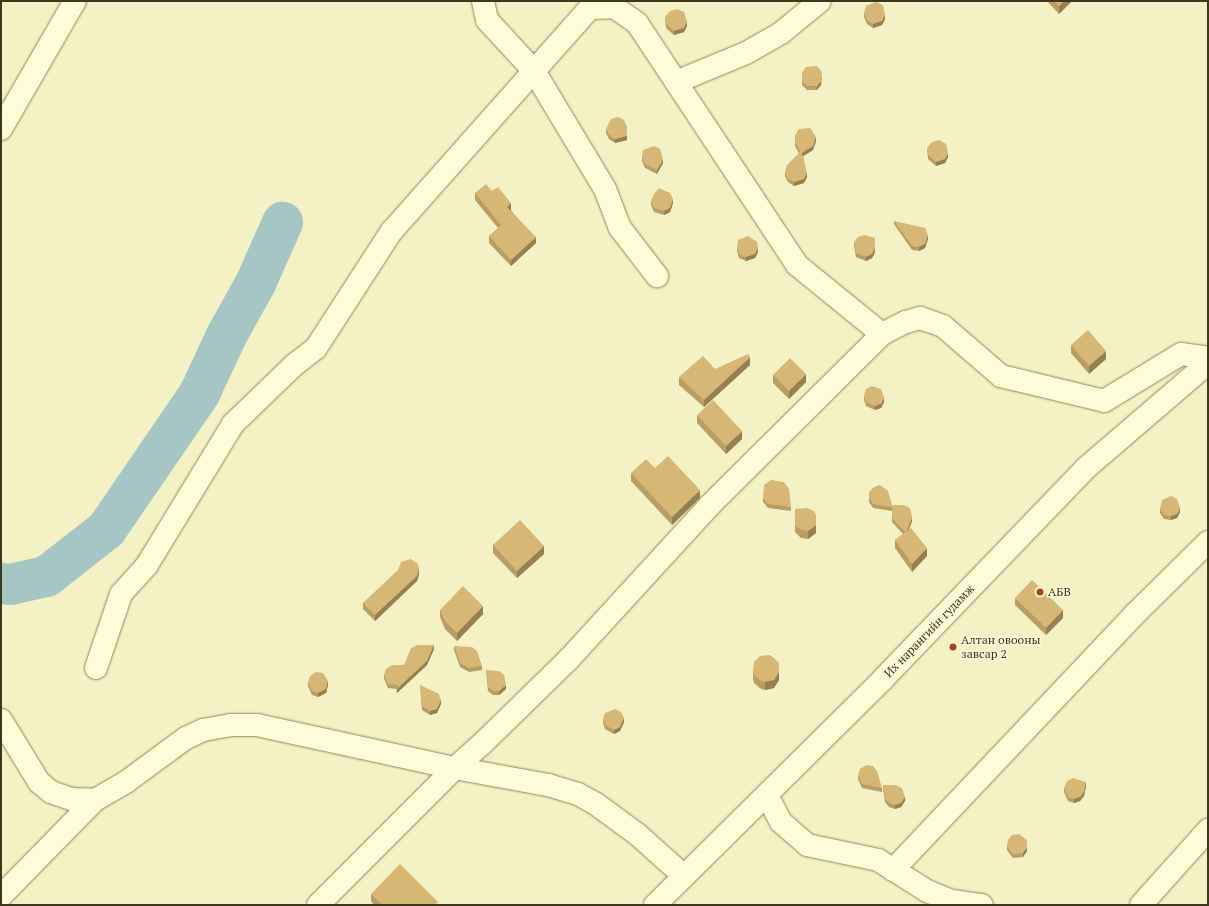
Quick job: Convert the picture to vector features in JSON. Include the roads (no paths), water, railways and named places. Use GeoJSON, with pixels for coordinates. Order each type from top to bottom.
{"type":"FeatureCollection","features":[{"type":"Feature","properties":{"kind":"street"},"geometry":{"type":"LineString","coordinates":[[1,129],[75,1]]}},
{"type":"Feature","properties":{"kind":"street"},"geometry":{"type":"LineString","coordinates":[[483,1],[487,20],[534,72],[604,189],[620,228],[657,276]]}},
{"type":"Feature","properties":{"kind":"street"},"geometry":{"type":"LineString","coordinates":[[676,82],[746,53],[781,33],[820,1]]}},
{"type":"Feature","properties":{"kind":"street"},"geometry":{"type":"LineString","coordinates":[[96,668],[121,594],[147,565],[233,424],[293,366],[316,348],[391,232],[590,8],[614,7],[637,23],[798,265],[882,334]]}},
{"type":"Feature","properties":{"kind":"street"},"geometry":{"type":"LineString","coordinates":[[318,905],[455,768],[483,743],[568,660],[710,505],[882,334],[906,322],[920,318],[943,326],[1001,376],[1104,401],[1181,354],[1208,358]]}},
{"type":"Feature","properties":{"kind":"street","name":"Их нарангийн гудамж"},"geometry":{"type":"LineString","coordinates":[[655,905],[884,678],[1086,468],[1208,363]]}},
{"type":"Feature","properties":{"kind":"street"},"geometry":{"type":"LineString","coordinates":[[893,870],[1136,613],[1208,542]]}},
{"type":"Feature","properties":{"kind":"street"},"geometry":{"type":"LineString","coordinates":[[1,720],[39,782],[51,792],[60,796],[71,799],[95,800]]}},
{"type":"Feature","properties":{"kind":"street"},"geometry":{"type":"LineString","coordinates":[[1,896],[95,800],[126,782],[186,738],[203,730],[231,725],[257,725],[455,768],[548,785],[578,794],[596,804],[637,834],[684,876]]}},
{"type":"Feature","properties":{"kind":"street"},"geometry":{"type":"LineString","coordinates":[[767,795],[782,822],[807,845],[878,860],[927,891],[952,901],[982,905]]}},
{"type":"Feature","properties":{"kind":"street"},"geometry":{"type":"LineString","coordinates":[[1141,905],[1208,830]]}},
{"type":"Feature","properties":{"kind":"waterway"},"geometry":{"type":"LineString","coordinates":[[1,583],[10,584],[46,576],[106,529],[199,393],[226,335],[255,283],[282,222]]}},
{"type":"Feature","properties":{"kind":"place","name":"АБВ"},"geometry":{"type":"Point","coordinates":[1040,592]}},
{"type":"Feature","properties":{"kind":"place","name":"Алтан овооны завсар 2"},"geometry":{"type":"Point","coordinates":[953,647]}}]}
